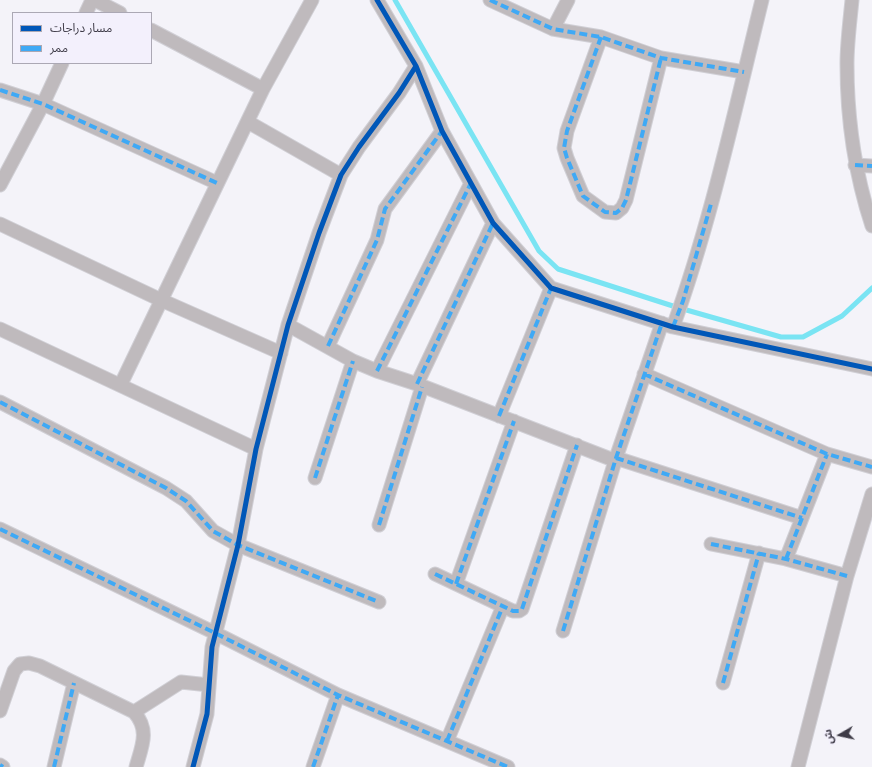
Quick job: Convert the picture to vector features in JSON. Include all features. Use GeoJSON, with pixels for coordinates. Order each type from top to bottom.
{"type":"FeatureCollection","features":[{"type":"Feature","properties":{"kind":"street"},"geometry":{"type":"LineString","coordinates":[[86,12],[92,0]]}},
{"type":"Feature","properties":{"kind":"street"},"geometry":{"type":"LineString","coordinates":[[95,0],[118,12]]}},
{"type":"Feature","properties":{"kind":"street"},"geometry":{"type":"LineString","coordinates":[[121,384],[263,89],[312,0]]}},
{"type":"Feature","properties":{"kind":"street"},"geometry":{"type":"LineString","coordinates":[[377,0],[416,66],[442,131],[493,223],[551,288],[667,326],[872,369]]}},
{"type":"Feature","properties":{"kind":"street"},"geometry":{"type":"LineString","coordinates":[[490,0],[553,29],[602,37],[661,58],[744,72]]}},
{"type":"Feature","properties":{"kind":"street"},"geometry":{"type":"LineString","coordinates":[[553,29],[568,0]]}},
{"type":"Feature","properties":{"kind":"street"},"geometry":{"type":"LineString","coordinates":[[563,631],[644,374],[667,326],[683,301],[711,204],[762,0]]}},
{"type":"Feature","properties":{"kind":"street"},"geometry":{"type":"LineString","coordinates":[[852,0],[847,64],[849,114],[855,165],[872,226]]}},
{"type":"Feature","properties":{"kind":"street"},"geometry":{"type":"LineString","coordinates":[[152,31],[263,89]]}},
{"type":"Feature","properties":{"kind":"street"},"geometry":{"type":"LineString","coordinates":[[602,37],[567,131],[564,148],[566,158],[583,196],[605,212],[616,213],[622,208],[626,200],[661,58]]}},
{"type":"Feature","properties":{"kind":"street"},"geometry":{"type":"LineString","coordinates":[[0,185],[43,104],[62,64]]}},
{"type":"Feature","properties":{"kind":"street"},"geometry":{"type":"LineString","coordinates":[[193,767],[207,714],[212,647],[215,633],[238,545],[256,449],[288,325],[319,233],[341,174],[399,93],[416,66]]}},
{"type":"Feature","properties":{"kind":"street"},"geometry":{"type":"LineString","coordinates":[[0,90],[43,104],[217,183]]}},
{"type":"Feature","properties":{"kind":"street"},"geometry":{"type":"LineString","coordinates":[[248,122],[341,174]]}},
{"type":"Feature","properties":{"kind":"street"},"geometry":{"type":"LineString","coordinates":[[328,346],[377,240],[385,209],[442,131]]}},
{"type":"Feature","properties":{"kind":"street"},"geometry":{"type":"LineString","coordinates":[[855,165],[872,166]]}},
{"type":"Feature","properties":{"kind":"street"},"geometry":{"type":"LineString","coordinates":[[377,371],[471,183]]}},
{"type":"Feature","properties":{"kind":"street"},"geometry":{"type":"LineString","coordinates":[[380,525],[419,386],[493,223]]}},
{"type":"Feature","properties":{"kind":"street"},"geometry":{"type":"LineString","coordinates":[[0,224],[161,300],[281,353]]}},
{"type":"Feature","properties":{"kind":"street"},"geometry":{"type":"LineString","coordinates":[[499,416],[551,288]]}},
{"type":"Feature","properties":{"kind":"street"},"geometry":{"type":"LineString","coordinates":[[288,325],[353,361],[377,371],[616,460],[802,518]]}},
{"type":"Feature","properties":{"kind":"street"},"geometry":{"type":"LineString","coordinates":[[0,329],[121,384],[256,449]]}},
{"type":"Feature","properties":{"kind":"street"},"geometry":{"type":"LineString","coordinates":[[315,478],[353,361]]}},
{"type":"Feature","properties":{"kind":"street"},"geometry":{"type":"LineString","coordinates":[[644,374],[827,454],[872,467]]}},
{"type":"Feature","properties":{"kind":"street"},"geometry":{"type":"LineString","coordinates":[[0,402],[166,488],[186,501],[213,531],[238,545],[379,602]]}},
{"type":"Feature","properties":{"kind":"street"},"geometry":{"type":"LineString","coordinates":[[456,584],[514,421]]}},
{"type":"Feature","properties":{"kind":"street"},"geometry":{"type":"LineString","coordinates":[[435,574],[503,606],[516,611],[522,609],[577,445]]}},
{"type":"Feature","properties":{"kind":"street"},"geometry":{"type":"LineString","coordinates":[[786,559],[827,454]]}},
{"type":"Feature","properties":{"kind":"street"},"geometry":{"type":"LineString","coordinates":[[798,767],[847,576],[872,494]]}},
{"type":"Feature","properties":{"kind":"street"},"geometry":{"type":"LineString","coordinates":[[0,529],[215,633],[338,695],[507,767]]}},
{"type":"Feature","properties":{"kind":"street"},"geometry":{"type":"LineString","coordinates":[[711,544],[786,559],[847,576]]}},
{"type":"Feature","properties":{"kind":"street"},"geometry":{"type":"LineString","coordinates":[[723,683],[759,553]]}},
{"type":"Feature","properties":{"kind":"street"},"geometry":{"type":"LineString","coordinates":[[447,741],[503,606]]}},
{"type":"Feature","properties":{"kind":"street"},"geometry":{"type":"LineString","coordinates":[[0,712],[14,671],[20,664],[29,663],[40,666],[134,712],[142,721],[144,730],[144,739],[136,767]]}},
{"type":"Feature","properties":{"kind":"street"},"geometry":{"type":"LineString","coordinates":[[134,712],[180,682],[209,685]]}},
{"type":"Feature","properties":{"kind":"street"},"geometry":{"type":"LineString","coordinates":[[54,767],[74,683]]}},
{"type":"Feature","properties":{"kind":"street"},"geometry":{"type":"LineString","coordinates":[[313,767],[338,695]]}},
{"type":"Feature","properties":{"kind":"waterway"},"geometry":{"type":"LineString","coordinates":[[395,0],[539,251],[558,269],[676,307],[781,337],[803,337],[842,316],[872,288]]}},
{"type":"Feature","properties":{"kind":"marked path"},"geometry":{"type":"LineString","coordinates":[[490,0],[553,29],[601,37],[661,58],[744,72]]}},
{"type":"Feature","properties":{"kind":"marked path"},"geometry":{"type":"LineString","coordinates":[[601,37],[567,131],[564,148],[583,196],[605,212],[616,213],[622,208],[626,200],[661,58]]}},
{"type":"Feature","properties":{"kind":"marked path"},"geometry":{"type":"LineString","coordinates":[[0,90],[43,104],[217,183]]}},
{"type":"Feature","properties":{"kind":"marked path"},"geometry":{"type":"LineString","coordinates":[[328,346],[377,240],[385,209],[442,131]]}},
{"type":"Feature","properties":{"kind":"marked path"},"geometry":{"type":"LineString","coordinates":[[855,165],[872,166]]}},
{"type":"Feature","properties":{"kind":"marked path"},"geometry":{"type":"LineString","coordinates":[[377,371],[471,183]]}},
{"type":"Feature","properties":{"kind":"marked path"},"geometry":{"type":"LineString","coordinates":[[673,327],[683,301],[711,204]]}},
{"type":"Feature","properties":{"kind":"marked path"},"geometry":{"type":"LineString","coordinates":[[417,384],[493,223]]}},
{"type":"Feature","properties":{"kind":"marked path"},"geometry":{"type":"LineString","coordinates":[[499,416],[551,288]]}},
{"type":"Feature","properties":{"kind":"marked path"},"geometry":{"type":"LineString","coordinates":[[563,631],[616,458],[662,323]]}},
{"type":"Feature","properties":{"kind":"marked path"},"geometry":{"type":"LineString","coordinates":[[315,478],[353,361]]}},
{"type":"Feature","properties":{"kind":"marked path"},"geometry":{"type":"LineString","coordinates":[[644,374],[827,454],[872,467]]}},
{"type":"Feature","properties":{"kind":"marked path"},"geometry":{"type":"LineString","coordinates":[[379,525],[422,387]]}},
{"type":"Feature","properties":{"kind":"marked path"},"geometry":{"type":"LineString","coordinates":[[0,402],[166,488],[186,501],[213,531],[238,545],[379,602]]}},
{"type":"Feature","properties":{"kind":"marked path"},"geometry":{"type":"LineString","coordinates":[[456,584],[514,421]]}},
{"type":"Feature","properties":{"kind":"marked path"},"geometry":{"type":"LineString","coordinates":[[435,574],[513,611],[519,611],[522,609],[577,445]]}},
{"type":"Feature","properties":{"kind":"marked path"},"geometry":{"type":"LineString","coordinates":[[786,559],[827,454]]}},
{"type":"Feature","properties":{"kind":"marked path"},"geometry":{"type":"LineString","coordinates":[[616,458],[802,518]]}},
{"type":"Feature","properties":{"kind":"marked path"},"geometry":{"type":"LineString","coordinates":[[0,529],[215,633],[338,695],[508,767]]}},
{"type":"Feature","properties":{"kind":"marked path"},"geometry":{"type":"LineString","coordinates":[[711,544],[786,559],[847,576]]}},
{"type":"Feature","properties":{"kind":"marked path"},"geometry":{"type":"LineString","coordinates":[[723,683],[759,553]]}},
{"type":"Feature","properties":{"kind":"marked path"},"geometry":{"type":"LineString","coordinates":[[447,741],[503,606]]}},
{"type":"Feature","properties":{"kind":"marked path"},"geometry":{"type":"LineString","coordinates":[[54,767],[74,683]]}},
{"type":"Feature","properties":{"kind":"marked path"},"geometry":{"type":"LineString","coordinates":[[313,767],[338,695]]}},
{"type":"Feature","properties":{"kind":"cycle path"},"geometry":{"type":"LineString","coordinates":[[377,0],[416,66],[442,131],[493,223],[551,288],[673,327],[872,369]]}},
{"type":"Feature","properties":{"kind":"cycle path"},"geometry":{"type":"LineString","coordinates":[[193,767],[207,714],[212,647],[238,545],[256,449],[288,325],[319,233],[341,175],[359,147],[399,93],[416,66]]}}]}
